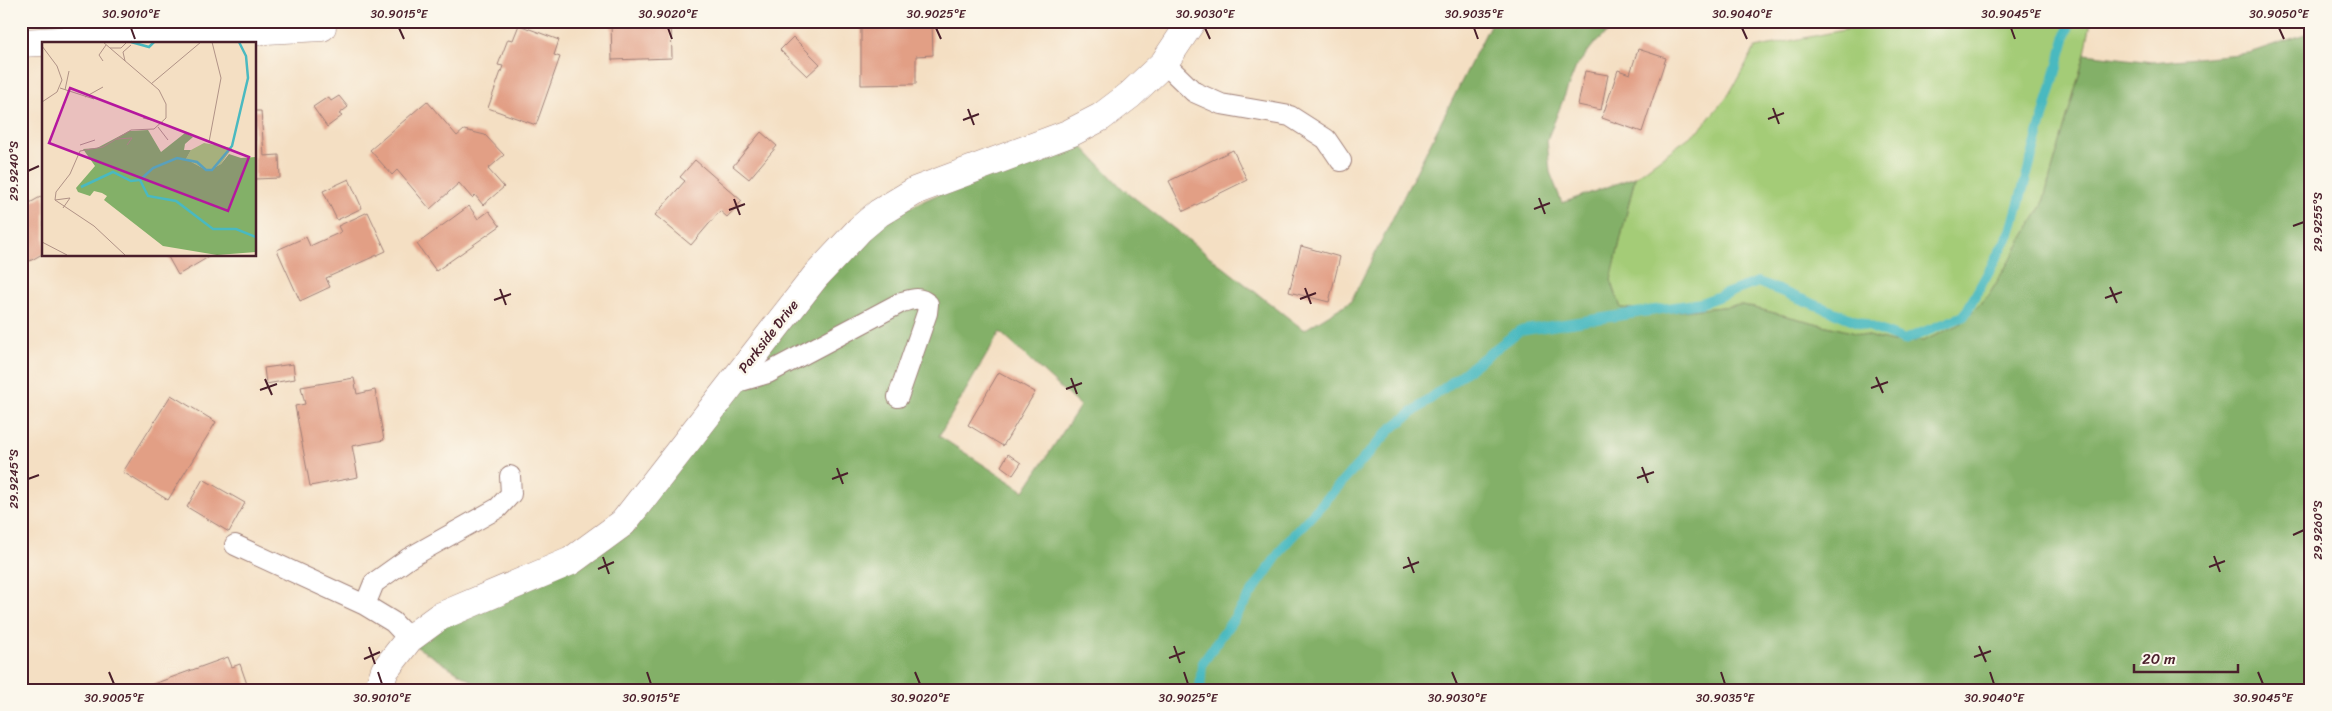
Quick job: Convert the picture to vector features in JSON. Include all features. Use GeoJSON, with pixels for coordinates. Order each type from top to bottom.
{"type":"FeatureCollection","features":[{"type":"Feature","properties":{"kind":"street","name":"Parkside Drive"},"geometry":{"type":"LineString","coordinates":[[378,690],[385,670],[410,639],[439,617],[571,561],[600,542],[629,516],[815,277],[860,229],[879,213],[917,190],[1070,133],[1101,117],[1164,63],[1192,21]]}},
{"type":"Feature","properties":{"kind":"street"},"geometry":{"type":"LineString","coordinates":[[21,43],[208,28],[322,27]]}},
{"type":"Feature","properties":{"kind":"lane"},"geometry":{"type":"LineString","coordinates":[[1164,63],[1194,92],[1221,104],[1290,116],[1326,139],[1341,161]]}},
{"type":"Feature","properties":{"kind":"lane"},"geometry":{"type":"LineString","coordinates":[[730,384],[768,373],[902,302],[915,298],[922,299],[928,304],[927,313],[898,397]]}},
{"type":"Feature","properties":{"kind":"lane"},"geometry":{"type":"LineString","coordinates":[[365,605],[374,583],[409,558],[498,508],[510,494],[510,476]]}},
{"type":"Feature","properties":{"kind":"lane"},"geometry":{"type":"LineString","coordinates":[[235,545],[365,605],[393,622],[410,639]]}},
{"type":"Feature","properties":{"kind":"green space"},"geometry":{"type":"Polygon","coordinates":[[[1492,21],[1610,21],[1609,31],[1594,44],[1576,67],[1547,140],[1550,172],[1562,203],[1635,177],[1611,280],[1621,308],[1671,312],[1742,305],[1892,342],[1923,341],[1959,325],[1989,295],[2042,206],[2085,54],[2152,62],[2249,53],[2311,32],[2311,690],[486,690],[409,642],[572,562],[860,230],[1070,134],[1123,189],[1304,330],[1351,301],[1492,21]],[[1000,332],[939,436],[1024,491],[1080,406],[1000,332]]]}},
{"type":"Feature","properties":{"kind":"green space"},"geometry":{"type":"Polygon","coordinates":[[[1888,21],[2091,21],[2085,54],[2042,206],[1989,295],[1959,325],[1923,341],[1892,342],[1742,305],[1671,312],[1621,308],[1611,280],[1635,177],[1700,129],[1729,94],[1755,48],[1888,21]]]}},
{"type":"Feature","properties":{"kind":"building"},"geometry":{"type":"Polygon","coordinates":[[[635,21],[635,26],[649,26],[649,21],[671,21],[672,58],[612,60],[611,22],[635,21]]]}},
{"type":"Feature","properties":{"kind":"building"},"geometry":{"type":"Polygon","coordinates":[[[861,21],[932,21],[933,55],[916,56],[916,84],[861,85],[861,21]]]}},
{"type":"Feature","properties":{"kind":"building"},"geometry":{"type":"Polygon","coordinates":[[[519,25],[559,40],[554,55],[560,57],[536,125],[488,108],[503,66],[498,65],[508,39],[513,40],[519,25]]]}},
{"type":"Feature","properties":{"kind":"building"},"geometry":{"type":"Polygon","coordinates":[[[793,37],[820,64],[807,76],[780,50],[793,37]]]}},
{"type":"Feature","properties":{"kind":"building"},"geometry":{"type":"Polygon","coordinates":[[[1638,49],[1666,58],[1642,132],[1602,118],[1618,70],[1630,74],[1638,49]]]}},
{"type":"Feature","properties":{"kind":"building"},"geometry":{"type":"Polygon","coordinates":[[[1585,71],[1608,75],[1601,110],[1578,105],[1585,71]]]}},
{"type":"Feature","properties":{"kind":"building"},"geometry":{"type":"Polygon","coordinates":[[[339,96],[348,107],[339,114],[342,116],[327,127],[313,107],[328,97],[331,101],[339,96]]]}},
{"type":"Feature","properties":{"kind":"building"},"geometry":{"type":"Polygon","coordinates":[[[427,101],[457,136],[464,130],[485,135],[504,155],[488,169],[504,187],[483,205],[475,195],[472,198],[459,183],[430,209],[397,170],[392,175],[370,150],[427,101]]]}},
{"type":"Feature","properties":{"kind":"building"},"geometry":{"type":"Polygon","coordinates":[[[256,111],[261,111],[264,156],[279,155],[280,178],[256,179],[256,111]]]}},
{"type":"Feature","properties":{"kind":"building"},"geometry":{"type":"Polygon","coordinates":[[[761,132],[777,146],[749,179],[733,166],[761,132]]]}},
{"type":"Feature","properties":{"kind":"building"},"geometry":{"type":"Polygon","coordinates":[[[1233,150],[1247,180],[1184,211],[1169,181],[1233,150]]]}},
{"type":"Feature","properties":{"kind":"building"},"geometry":{"type":"Polygon","coordinates":[[[695,160],[742,201],[727,217],[720,211],[691,245],[655,215],[685,181],[680,177],[695,160]]]}},
{"type":"Feature","properties":{"kind":"building"},"geometry":{"type":"Polygon","coordinates":[[[349,179],[362,208],[337,220],[323,191],[349,179]]]}},
{"type":"Feature","properties":{"kind":"building"},"geometry":{"type":"Polygon","coordinates":[[[21,196],[26,205],[42,196],[42,254],[21,266],[21,196]]]}},
{"type":"Feature","properties":{"kind":"building"},"geometry":{"type":"Polygon","coordinates":[[[469,206],[478,219],[489,211],[500,226],[436,271],[417,244],[469,206]]]}},
{"type":"Feature","properties":{"kind":"building"},"geometry":{"type":"Polygon","coordinates":[[[368,212],[386,251],[326,278],[330,287],[300,301],[277,250],[306,237],[310,246],[341,232],[338,226],[368,212]]]}},
{"type":"Feature","properties":{"kind":"building"},"geometry":{"type":"Polygon","coordinates":[[[1301,246],[1340,257],[1329,302],[1289,292],[1301,246]]]}},
{"type":"Feature","properties":{"kind":"building"},"geometry":{"type":"Polygon","coordinates":[[[168,256],[210,256],[178,275],[168,256]]]}},
{"type":"Feature","properties":{"kind":"building"},"geometry":{"type":"Polygon","coordinates":[[[293,364],[295,379],[266,384],[264,368],[293,364]]]}},
{"type":"Feature","properties":{"kind":"building"},"geometry":{"type":"Polygon","coordinates":[[[999,372],[1035,392],[1003,446],[968,425],[999,372]]]}},
{"type":"Feature","properties":{"kind":"building"},"geometry":{"type":"Polygon","coordinates":[[[354,378],[357,394],[375,390],[384,440],[352,446],[358,477],[310,486],[295,406],[305,404],[301,387],[354,378]]]}},
{"type":"Feature","properties":{"kind":"building"},"geometry":{"type":"Polygon","coordinates":[[[171,395],[216,422],[168,500],[123,472],[171,395]]]}},
{"type":"Feature","properties":{"kind":"building"},"geometry":{"type":"Polygon","coordinates":[[[1008,454],[1021,463],[1013,475],[1001,466],[1008,454]]]}},
{"type":"Feature","properties":{"kind":"building"},"geometry":{"type":"Polygon","coordinates":[[[203,479],[245,503],[229,532],[187,507],[203,479]]]}},
{"type":"Feature","properties":{"kind":"building"},"geometry":{"type":"Polygon","coordinates":[[[228,657],[232,667],[240,664],[249,690],[137,690],[228,657]]]}},
{"type":"Feature","properties":{"kind":"waterway"},"geometry":{"type":"LineString","coordinates":[[1200,690],[1202,664],[1287,542],[1392,428],[1519,331],[1701,303],[1758,282],[1904,340],[1964,316],[2011,231],[2070,21]]}}]}
